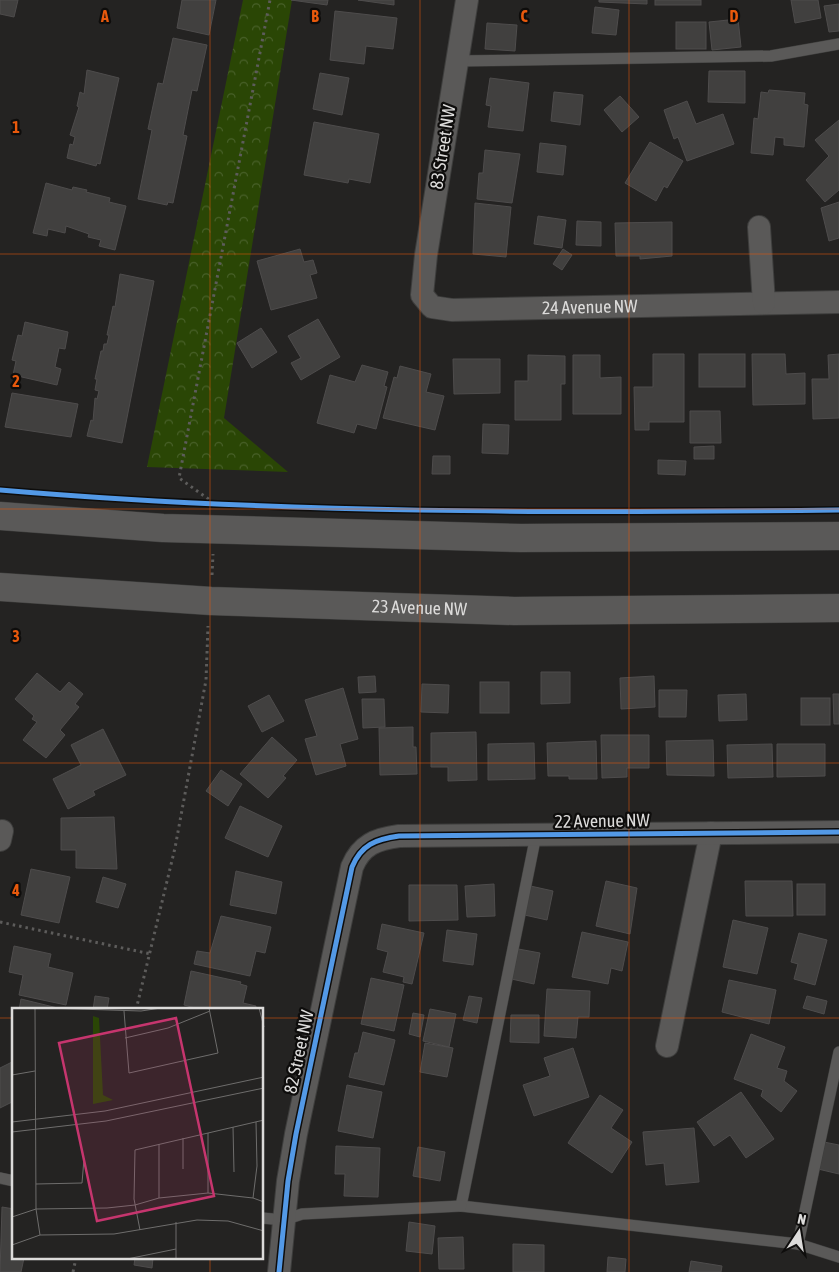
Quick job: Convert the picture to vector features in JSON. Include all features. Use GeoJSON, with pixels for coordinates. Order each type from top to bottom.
{"type":"FeatureCollection","features":[{"type":"Feature","properties":{"kind":"main road"},"geometry":{"type":"LineString","coordinates":[[0,516],[163,528],[521,538],[839,536]]}},
{"type":"Feature","properties":{"kind":"main road","name":"23 Avenue NW"},"geometry":{"type":"LineString","coordinates":[[0,587],[211,601],[514,610],[839,608]]}},
{"type":"Feature","properties":{"kind":"street","name":"83 Street NW"},"geometry":{"type":"LineString","coordinates":[[422,295],[426,255],[467,0]]}},
{"type":"Feature","properties":{"kind":"street"},"geometry":{"type":"LineString","coordinates":[[759,228],[764,303]]}},
{"type":"Feature","properties":{"kind":"street","name":"24 Avenue NW"},"geometry":{"type":"LineString","coordinates":[[422,295],[432,308],[452,310],[839,302]]}},
{"type":"Feature","properties":{"kind":"street","name":"22 Avenue NW"},"geometry":{"type":"LineString","coordinates":[[367,845],[399,836],[839,832]]}},
{"type":"Feature","properties":{"kind":"street"},"geometry":{"type":"LineString","coordinates":[[667,1046],[711,833]]}},
{"type":"Feature","properties":{"kind":"street","name":"82 Street NW"},"geometry":{"type":"LineString","coordinates":[[279,1272],[273,1219],[296,1134],[352,867],[360,850],[367,845]]}},
{"type":"Feature","properties":{"kind":"lane"},"geometry":{"type":"LineString","coordinates":[[456,62],[770,56],[839,44]]}},
{"type":"Feature","properties":{"kind":"lane"},"geometry":{"type":"LineString","coordinates":[[461,1206],[536,835]]}},
{"type":"Feature","properties":{"kind":"lane"},"geometry":{"type":"LineString","coordinates":[[798,1244],[839,1052]]}},
{"type":"Feature","properties":{"kind":"lane"},"geometry":{"type":"LineString","coordinates":[[273,1219],[302,1214],[461,1206],[798,1244],[839,1257]]}},
{"type":"Feature","properties":{"kind":"path"},"geometry":{"type":"LineString","coordinates":[[215,507],[179,478],[270,0]]}},
{"type":"Feature","properties":{"kind":"path"},"geometry":{"type":"LineString","coordinates":[[206,504],[215,507],[224,504]]}},
{"type":"Feature","properties":{"kind":"path"},"geometry":{"type":"LineString","coordinates":[[211,580],[213,545]]}},
{"type":"Feature","properties":{"kind":"path"},"geometry":{"type":"LineString","coordinates":[[137,1008],[175,848],[206,680],[209,618]]}},
{"type":"Feature","properties":{"kind":"path"},"geometry":{"type":"LineString","coordinates":[[0,922],[151,954]]}},
{"type":"Feature","properties":{"kind":"green space"},"geometry":{"type":"Polygon","coordinates":[[[243,0],[292,0],[224,418],[288,472],[147,467],[243,0]]]}},
{"type":"Feature","properties":{"kind":"building"},"geometry":{"type":"Polygon","coordinates":[[[0,0],[18,0],[14,17],[0,14],[0,0]]]}},
{"type":"Feature","properties":{"kind":"building"},"geometry":{"type":"Polygon","coordinates":[[[182,0],[216,0],[209,35],[177,28],[182,0]]]}},
{"type":"Feature","properties":{"kind":"building"},"geometry":{"type":"Polygon","coordinates":[[[291,0],[328,0],[327,5],[291,0]]]}},
{"type":"Feature","properties":{"kind":"building"},"geometry":{"type":"Polygon","coordinates":[[[358,0],[394,0],[394,5],[358,0]]]}},
{"type":"Feature","properties":{"kind":"building"},"geometry":{"type":"Polygon","coordinates":[[[599,0],[647,0],[647,4],[599,2],[599,0]]]}},
{"type":"Feature","properties":{"kind":"building"},"geometry":{"type":"Polygon","coordinates":[[[655,0],[701,0],[701,5],[655,5],[655,0]]]}},
{"type":"Feature","properties":{"kind":"building"},"geometry":{"type":"Polygon","coordinates":[[[791,0],[818,0],[821,18],[795,23],[791,0]]]}},
{"type":"Feature","properties":{"kind":"building"},"geometry":{"type":"Polygon","coordinates":[[[839,4],[839,31],[829,32],[824,6],[839,4]]]}},
{"type":"Feature","properties":{"kind":"building"},"geometry":{"type":"Polygon","coordinates":[[[595,7],[619,10],[616,35],[592,33],[595,7]]]}},
{"type":"Feature","properties":{"kind":"building"},"geometry":{"type":"Polygon","coordinates":[[[335,11],[397,18],[393,49],[366,46],[364,64],[330,60],[335,11]]]}},
{"type":"Feature","properties":{"kind":"building"},"geometry":{"type":"Polygon","coordinates":[[[738,19],[741,47],[712,50],[709,22],[738,19]]]}},
{"type":"Feature","properties":{"kind":"building"},"geometry":{"type":"Polygon","coordinates":[[[676,22],[706,22],[706,49],[676,49],[676,22]]]}},
{"type":"Feature","properties":{"kind":"building"},"geometry":{"type":"Polygon","coordinates":[[[487,23],[517,25],[515,51],[485,49],[487,23]]]}},
{"type":"Feature","properties":{"kind":"building"},"geometry":{"type":"Polygon","coordinates":[[[173,38],[207,45],[197,91],[192,90],[183,135],[187,136],[173,203],[168,202],[167,205],[138,199],[152,130],[148,129],[158,83],[163,84],[173,38]]]}},
{"type":"Feature","properties":{"kind":"building"},"geometry":{"type":"Polygon","coordinates":[[[87,70],[119,78],[100,164],[97,163],[96,166],[67,158],[70,144],[73,145],[75,137],[70,135],[79,107],[77,106],[80,92],[84,94],[87,70]]]}},
{"type":"Feature","properties":{"kind":"building"},"geometry":{"type":"Polygon","coordinates":[[[709,71],[745,71],[745,103],[708,102],[709,71]]]}},
{"type":"Feature","properties":{"kind":"building"},"geometry":{"type":"Polygon","coordinates":[[[320,73],[349,78],[342,115],[313,109],[320,73]]]}},
{"type":"Feature","properties":{"kind":"building"},"geometry":{"type":"Polygon","coordinates":[[[490,78],[529,83],[523,131],[488,127],[491,106],[486,105],[490,78]]]}},
{"type":"Feature","properties":{"kind":"building"},"geometry":{"type":"Polygon","coordinates":[[[769,90],[805,93],[804,104],[808,105],[804,147],[784,145],[784,138],[775,137],[773,155],[751,153],[754,118],[758,119],[761,92],[768,93],[769,90]]]}},
{"type":"Feature","properties":{"kind":"building"},"geometry":{"type":"Polygon","coordinates":[[[554,92],[583,95],[580,125],[551,121],[554,92]]]}},
{"type":"Feature","properties":{"kind":"building"},"geometry":{"type":"Polygon","coordinates":[[[620,96],[639,117],[622,132],[604,110],[620,96]]]}},
{"type":"Feature","properties":{"kind":"building"},"geometry":{"type":"Polygon","coordinates":[[[687,101],[696,124],[723,114],[734,144],[687,161],[678,137],[674,139],[664,110],[687,101]]]}},
{"type":"Feature","properties":{"kind":"building"},"geometry":{"type":"Polygon","coordinates":[[[839,120],[839,190],[825,202],[806,180],[829,156],[815,140],[839,120]]]}},
{"type":"Feature","properties":{"kind":"building"},"geometry":{"type":"Polygon","coordinates":[[[314,122],[379,134],[370,183],[349,179],[348,183],[304,175],[314,122]]]}},
{"type":"Feature","properties":{"kind":"building"},"geometry":{"type":"Polygon","coordinates":[[[650,142],[683,161],[667,188],[664,186],[656,201],[625,183],[650,142]]]}},
{"type":"Feature","properties":{"kind":"building"},"geometry":{"type":"Polygon","coordinates":[[[540,143],[566,146],[563,175],[537,172],[540,143]]]}},
{"type":"Feature","properties":{"kind":"building"},"geometry":{"type":"Polygon","coordinates":[[[485,150],[520,154],[512,203],[477,199],[479,173],[483,173],[485,150]]]}},
{"type":"Feature","properties":{"kind":"building"},"geometry":{"type":"Polygon","coordinates":[[[46,183],[72,190],[73,187],[87,190],[86,192],[110,198],[109,202],[126,206],[115,250],[99,246],[101,240],[88,237],[89,234],[66,226],[65,233],[48,229],[47,236],[33,233],[46,183]]]}},
{"type":"Feature","properties":{"kind":"building"},"geometry":{"type":"Polygon","coordinates":[[[839,202],[839,238],[829,241],[821,208],[839,202]]]}},
{"type":"Feature","properties":{"kind":"building"},"geometry":{"type":"Polygon","coordinates":[[[475,203],[511,207],[506,257],[473,254],[475,203]]]}},
{"type":"Feature","properties":{"kind":"building"},"geometry":{"type":"Polygon","coordinates":[[[538,216],[566,220],[562,248],[534,244],[538,216]]]}},
{"type":"Feature","properties":{"kind":"building"},"geometry":{"type":"Polygon","coordinates":[[[577,221],[601,222],[601,246],[576,245],[577,221]]]}},
{"type":"Feature","properties":{"kind":"building"},"geometry":{"type":"Polygon","coordinates":[[[672,222],[672,256],[640,259],[640,256],[616,256],[615,223],[672,222]]]}},
{"type":"Feature","properties":{"kind":"building"},"geometry":{"type":"Polygon","coordinates":[[[300,249],[304,262],[313,260],[317,273],[310,275],[317,298],[271,310],[257,261],[300,249]]]}},
{"type":"Feature","properties":{"kind":"building"},"geometry":{"type":"Polygon","coordinates":[[[563,249],[572,255],[562,270],[553,264],[563,249]]]}},
{"type":"Feature","properties":{"kind":"building"},"geometry":{"type":"Polygon","coordinates":[[[120,274],[154,281],[122,443],[87,436],[91,420],[93,421],[95,398],[97,399],[99,391],[95,390],[97,379],[95,379],[101,351],[103,351],[104,344],[107,344],[109,335],[107,335],[113,306],[115,307],[120,274]]]}},
{"type":"Feature","properties":{"kind":"building"},"geometry":{"type":"Polygon","coordinates":[[[318,319],[340,357],[301,380],[291,363],[301,358],[288,336],[318,319]]]}},
{"type":"Feature","properties":{"kind":"building"},"geometry":{"type":"Polygon","coordinates":[[[25,322],[68,332],[65,349],[59,348],[55,367],[61,369],[57,385],[13,375],[16,361],[12,360],[18,335],[22,336],[25,322]]]}},
{"type":"Feature","properties":{"kind":"building"},"geometry":{"type":"Polygon","coordinates":[[[261,328],[277,352],[252,368],[237,343],[261,328]]]}},
{"type":"Feature","properties":{"kind":"building"},"geometry":{"type":"Polygon","coordinates":[[[653,354],[684,354],[684,422],[649,422],[649,430],[635,430],[634,387],[653,387],[653,354]]]}},
{"type":"Feature","properties":{"kind":"building"},"geometry":{"type":"Polygon","coordinates":[[[699,354],[745,354],[745,387],[699,387],[699,354]]]}},
{"type":"Feature","properties":{"kind":"building"},"geometry":{"type":"Polygon","coordinates":[[[752,354],[785,354],[786,374],[805,373],[805,404],[753,405],[752,354]]]}},
{"type":"Feature","properties":{"kind":"building"},"geometry":{"type":"Polygon","coordinates":[[[839,354],[839,418],[813,419],[812,379],[829,379],[828,355],[839,354]]]}},
{"type":"Feature","properties":{"kind":"building"},"geometry":{"type":"Polygon","coordinates":[[[528,355],[565,356],[565,384],[561,384],[561,420],[515,420],[515,381],[528,381],[528,355]]]}},
{"type":"Feature","properties":{"kind":"building"},"geometry":{"type":"Polygon","coordinates":[[[573,355],[600,355],[600,378],[621,377],[621,414],[573,414],[573,355]]]}},
{"type":"Feature","properties":{"kind":"building"},"geometry":{"type":"Polygon","coordinates":[[[453,359],[500,359],[500,393],[454,394],[453,359]]]}},
{"type":"Feature","properties":{"kind":"building"},"geometry":{"type":"Polygon","coordinates":[[[362,365],[388,372],[384,386],[387,387],[376,429],[357,424],[354,433],[317,423],[330,375],[355,382],[362,365]]]}},
{"type":"Feature","properties":{"kind":"building"},"geometry":{"type":"Polygon","coordinates":[[[400,366],[431,374],[426,392],[444,396],[435,430],[383,418],[394,377],[397,378],[400,366]]]}},
{"type":"Feature","properties":{"kind":"building"},"geometry":{"type":"Polygon","coordinates":[[[12,393],[78,404],[71,437],[5,427],[12,393]]]}},
{"type":"Feature","properties":{"kind":"building"},"geometry":{"type":"Polygon","coordinates":[[[690,411],[720,411],[721,443],[690,443],[690,411]]]}},
{"type":"Feature","properties":{"kind":"building"},"geometry":{"type":"Polygon","coordinates":[[[483,424],[509,425],[508,454],[482,453],[483,424]]]}},
{"type":"Feature","properties":{"kind":"building"},"geometry":{"type":"Polygon","coordinates":[[[714,446],[714,459],[694,459],[694,447],[714,446]]]}},
{"type":"Feature","properties":{"kind":"building"},"geometry":{"type":"Polygon","coordinates":[[[433,456],[450,456],[450,474],[432,474],[433,456]]]}},
{"type":"Feature","properties":{"kind":"building"},"geometry":{"type":"Polygon","coordinates":[[[658,460],[686,461],[685,475],[658,474],[658,460]]]}},
{"type":"Feature","properties":{"kind":"building"},"geometry":{"type":"Polygon","coordinates":[[[541,672],[570,672],[570,703],[541,704],[541,672]]]}},
{"type":"Feature","properties":{"kind":"building"},"geometry":{"type":"Polygon","coordinates":[[[37,673],[60,692],[69,682],[83,694],[75,704],[79,707],[60,730],[65,735],[46,758],[23,740],[37,722],[32,719],[34,716],[15,699],[37,673]]]}},
{"type":"Feature","properties":{"kind":"building"},"geometry":{"type":"Polygon","coordinates":[[[375,676],[376,692],[359,693],[358,677],[375,676]]]}},
{"type":"Feature","properties":{"kind":"building"},"geometry":{"type":"Polygon","coordinates":[[[654,676],[655,707],[621,709],[620,678],[654,676]]]}},
{"type":"Feature","properties":{"kind":"building"},"geometry":{"type":"Polygon","coordinates":[[[480,682],[509,682],[509,713],[480,713],[480,682]]]}},
{"type":"Feature","properties":{"kind":"building"},"geometry":{"type":"Polygon","coordinates":[[[422,684],[449,685],[448,713],[421,712],[422,684]]]}},
{"type":"Feature","properties":{"kind":"building"},"geometry":{"type":"Polygon","coordinates":[[[343,688],[358,739],[340,744],[346,766],[316,775],[305,739],[317,736],[305,700],[343,688]]]}},
{"type":"Feature","properties":{"kind":"building"},"geometry":{"type":"Polygon","coordinates":[[[659,690],[687,690],[686,717],[659,717],[659,690]]]}},
{"type":"Feature","properties":{"kind":"building"},"geometry":{"type":"Polygon","coordinates":[[[746,694],[747,720],[719,721],[718,695],[746,694]]]}},
{"type":"Feature","properties":{"kind":"building"},"geometry":{"type":"Polygon","coordinates":[[[833,694],[839,694],[839,724],[834,724],[833,694]]]}},
{"type":"Feature","properties":{"kind":"building"},"geometry":{"type":"Polygon","coordinates":[[[269,695],[284,721],[262,732],[248,706],[269,695]]]}},
{"type":"Feature","properties":{"kind":"building"},"geometry":{"type":"Polygon","coordinates":[[[801,698],[830,698],[830,725],[801,725],[801,698]]]}},
{"type":"Feature","properties":{"kind":"building"},"geometry":{"type":"Polygon","coordinates":[[[362,699],[384,699],[385,727],[363,728],[362,699]]]}},
{"type":"Feature","properties":{"kind":"building"},"geometry":{"type":"Polygon","coordinates":[[[413,727],[413,747],[416,747],[417,774],[380,775],[379,728],[413,727]]]}},
{"type":"Feature","properties":{"kind":"building"},"geometry":{"type":"Polygon","coordinates":[[[103,729],[126,775],[93,791],[95,795],[68,809],[53,779],[81,765],[71,745],[103,729]]]}},
{"type":"Feature","properties":{"kind":"building"},"geometry":{"type":"Polygon","coordinates":[[[476,732],[477,780],[448,781],[448,767],[431,767],[431,733],[476,732]]]}},
{"type":"Feature","properties":{"kind":"building"},"geometry":{"type":"Polygon","coordinates":[[[601,735],[649,735],[649,768],[627,768],[627,777],[602,778],[601,735]]]}},
{"type":"Feature","properties":{"kind":"building"},"geometry":{"type":"Polygon","coordinates":[[[272,737],[297,760],[283,776],[286,778],[268,798],[240,774],[272,737]]]}},
{"type":"Feature","properties":{"kind":"building"},"geometry":{"type":"Polygon","coordinates":[[[713,740],[714,776],[667,775],[666,741],[713,740]]]}},
{"type":"Feature","properties":{"kind":"building"},"geometry":{"type":"Polygon","coordinates":[[[596,741],[597,779],[569,779],[569,776],[548,776],[547,743],[596,741]]]}},
{"type":"Feature","properties":{"kind":"building"},"geometry":{"type":"Polygon","coordinates":[[[534,743],[535,779],[488,780],[488,744],[534,743]]]}},
{"type":"Feature","properties":{"kind":"building"},"geometry":{"type":"Polygon","coordinates":[[[772,744],[773,777],[728,778],[727,745],[772,744]]]}},
{"type":"Feature","properties":{"kind":"building"},"geometry":{"type":"Polygon","coordinates":[[[777,744],[825,744],[825,776],[777,777],[777,744]]]}},
{"type":"Feature","properties":{"kind":"building"},"geometry":{"type":"Polygon","coordinates":[[[221,770],[242,784],[228,806],[206,791],[221,770]]]}},
{"type":"Feature","properties":{"kind":"building"},"geometry":{"type":"Polygon","coordinates":[[[240,806],[282,826],[268,857],[225,838],[240,806]]]}},
{"type":"Feature","properties":{"kind":"building"},"geometry":{"type":"Polygon","coordinates":[[[114,817],[117,869],[76,868],[76,850],[61,850],[61,818],[114,817]]]}},
{"type":"Feature","properties":{"kind":"building"},"geometry":{"type":"Polygon","coordinates":[[[31,869],[70,877],[59,923],[21,915],[31,869]]]}},
{"type":"Feature","properties":{"kind":"building"},"geometry":{"type":"Polygon","coordinates":[[[236,871],[282,882],[276,914],[230,905],[236,871]]]}},
{"type":"Feature","properties":{"kind":"building"},"geometry":{"type":"Polygon","coordinates":[[[103,877],[126,884],[118,908],[96,902],[103,877]]]}},
{"type":"Feature","properties":{"kind":"building"},"geometry":{"type":"Polygon","coordinates":[[[606,881],[637,888],[630,934],[596,926],[606,881]]]}},
{"type":"Feature","properties":{"kind":"building"},"geometry":{"type":"Polygon","coordinates":[[[745,881],[792,881],[793,916],[746,916],[745,881]]]}},
{"type":"Feature","properties":{"kind":"building"},"geometry":{"type":"Polygon","coordinates":[[[494,884],[495,916],[467,917],[465,886],[494,884]]]}},
{"type":"Feature","properties":{"kind":"building"},"geometry":{"type":"Polygon","coordinates":[[[797,884],[825,884],[825,915],[797,915],[797,884]]]}},
{"type":"Feature","properties":{"kind":"building"},"geometry":{"type":"Polygon","coordinates":[[[409,885],[457,885],[458,920],[409,921],[409,885]]]}},
{"type":"Feature","properties":{"kind":"building"},"geometry":{"type":"Polygon","coordinates":[[[526,885],[553,891],[547,920],[520,914],[526,885]]]}},
{"type":"Feature","properties":{"kind":"building"},"geometry":{"type":"Polygon","coordinates":[[[221,916],[271,927],[265,953],[256,951],[250,976],[194,964],[197,951],[210,953],[221,916]]]}},
{"type":"Feature","properties":{"kind":"building"},"geometry":{"type":"Polygon","coordinates":[[[733,920],[768,928],[757,974],[723,967],[733,920]]]}},
{"type":"Feature","properties":{"kind":"building"},"geometry":{"type":"Polygon","coordinates":[[[382,924],[424,933],[412,984],[403,982],[404,977],[383,972],[388,952],[377,949],[382,924]]]}},
{"type":"Feature","properties":{"kind":"building"},"geometry":{"type":"Polygon","coordinates":[[[447,930],[477,934],[473,965],[443,961],[447,930]]]}},
{"type":"Feature","properties":{"kind":"building"},"geometry":{"type":"Polygon","coordinates":[[[582,932],[628,942],[622,971],[611,968],[608,984],[572,977],[582,932]]]}},
{"type":"Feature","properties":{"kind":"building"},"geometry":{"type":"Polygon","coordinates":[[[799,933],[827,940],[815,985],[794,979],[798,964],[791,962],[799,933]]]}},
{"type":"Feature","properties":{"kind":"building"},"geometry":{"type":"Polygon","coordinates":[[[14,946],[51,954],[48,967],[73,973],[66,1005],[19,995],[23,975],[9,972],[14,946]]]}},
{"type":"Feature","properties":{"kind":"building"},"geometry":{"type":"Polygon","coordinates":[[[513,948],[540,953],[534,984],[507,978],[513,948]]]}},
{"type":"Feature","properties":{"kind":"building"},"geometry":{"type":"Polygon","coordinates":[[[191,971],[241,982],[240,984],[247,986],[243,1003],[256,1006],[256,1008],[195,1008],[184,1005],[191,971]]]}},
{"type":"Feature","properties":{"kind":"building"},"geometry":{"type":"Polygon","coordinates":[[[371,978],[404,985],[394,1031],[361,1024],[371,978]]]}},
{"type":"Feature","properties":{"kind":"building"},"geometry":{"type":"Polygon","coordinates":[[[729,980],[776,990],[769,1024],[722,1012],[729,980]]]}},
{"type":"Feature","properties":{"kind":"building"},"geometry":{"type":"Polygon","coordinates":[[[547,989],[590,991],[589,1017],[578,1017],[576,1038],[544,1036],[547,989]]]}},
{"type":"Feature","properties":{"kind":"building"},"geometry":{"type":"Polygon","coordinates":[[[95,996],[109,998],[107,1008],[93,1008],[95,996]]]}},
{"type":"Feature","properties":{"kind":"building"},"geometry":{"type":"Polygon","coordinates":[[[469,996],[482,998],[477,1023],[463,1020],[469,996]]]}},
{"type":"Feature","properties":{"kind":"building"},"geometry":{"type":"Polygon","coordinates":[[[807,996],[827,1001],[824,1014],[803,1008],[807,996]]]}},
{"type":"Feature","properties":{"kind":"building"},"geometry":{"type":"Polygon","coordinates":[[[21,999],[58,1008],[19,1008],[21,999]]]}},
{"type":"Feature","properties":{"kind":"building"},"geometry":{"type":"Polygon","coordinates":[[[430,1009],[456,1014],[449,1047],[423,1041],[430,1009]]]}},
{"type":"Feature","properties":{"kind":"building"},"geometry":{"type":"Polygon","coordinates":[[[413,1013],[424,1015],[420,1037],[409,1034],[413,1013]]]}},
{"type":"Feature","properties":{"kind":"building"},"geometry":{"type":"Polygon","coordinates":[[[511,1015],[539,1015],[539,1043],[510,1042],[511,1015]]]}},
{"type":"Feature","properties":{"kind":"building"},"geometry":{"type":"Polygon","coordinates":[[[363,1032],[395,1040],[384,1085],[349,1077],[363,1032]]]}},
{"type":"Feature","properties":{"kind":"building"},"geometry":{"type":"Polygon","coordinates":[[[751,1034],[785,1047],[777,1068],[787,1071],[784,1081],[797,1091],[781,1112],[761,1096],[763,1090],[734,1079],[751,1034]]]}},
{"type":"Feature","properties":{"kind":"building"},"geometry":{"type":"Polygon","coordinates":[[[425,1043],[453,1048],[447,1077],[420,1072],[425,1043]]]}},
{"type":"Feature","properties":{"kind":"building"},"geometry":{"type":"Polygon","coordinates":[[[573,1048],[589,1097],[534,1116],[523,1085],[550,1076],[544,1058],[573,1048]]]}},
{"type":"Feature","properties":{"kind":"building"},"geometry":{"type":"Polygon","coordinates":[[[12,1062],[12,1102],[0,1108],[0,1068],[12,1062]]]}},
{"type":"Feature","properties":{"kind":"building"},"geometry":{"type":"Polygon","coordinates":[[[347,1085],[382,1092],[373,1138],[338,1131],[347,1085]]]}},
{"type":"Feature","properties":{"kind":"building"},"geometry":{"type":"Polygon","coordinates":[[[741,1092],[774,1139],[746,1158],[730,1135],[714,1146],[697,1122],[741,1092]]]}},
{"type":"Feature","properties":{"kind":"building"},"geometry":{"type":"Polygon","coordinates":[[[600,1095],[623,1110],[611,1128],[632,1142],[612,1173],[568,1143],[600,1095]]]}},
{"type":"Feature","properties":{"kind":"building"},"geometry":{"type":"Polygon","coordinates":[[[694,1128],[699,1182],[666,1185],[664,1163],[646,1165],[643,1132],[694,1128]]]}},
{"type":"Feature","properties":{"kind":"building"},"geometry":{"type":"Polygon","coordinates":[[[824,1142],[839,1145],[839,1174],[818,1169],[824,1142]]]}},
{"type":"Feature","properties":{"kind":"building"},"geometry":{"type":"Polygon","coordinates":[[[336,1146],[380,1148],[378,1197],[344,1196],[345,1174],[335,1174],[336,1146]]]}},
{"type":"Feature","properties":{"kind":"building"},"geometry":{"type":"Polygon","coordinates":[[[418,1147],[445,1152],[440,1181],[413,1176],[418,1147]]]}},
{"type":"Feature","properties":{"kind":"building"},"geometry":{"type":"Polygon","coordinates":[[[2,1207],[12,1209],[12,1260],[24,1260],[21,1272],[0,1272],[2,1207]]]}},
{"type":"Feature","properties":{"kind":"building"},"geometry":{"type":"Polygon","coordinates":[[[409,1222],[435,1226],[432,1254],[406,1251],[409,1222]]]}},
{"type":"Feature","properties":{"kind":"building"},"geometry":{"type":"Polygon","coordinates":[[[463,1237],[464,1269],[439,1269],[438,1238],[463,1237]]]}},
{"type":"Feature","properties":{"kind":"building"},"geometry":{"type":"Polygon","coordinates":[[[513,1244],[544,1245],[544,1272],[513,1272],[513,1244]]]}},
{"type":"Feature","properties":{"kind":"building"},"geometry":{"type":"Polygon","coordinates":[[[608,1257],[626,1259],[625,1272],[607,1272],[608,1257]]]}},
{"type":"Feature","properties":{"kind":"building"},"geometry":{"type":"Polygon","coordinates":[[[135,1260],[153,1260],[152,1268],[134,1265],[135,1260]]]}},
{"type":"Feature","properties":{"kind":"building"},"geometry":{"type":"Polygon","coordinates":[[[691,1261],[722,1266],[721,1272],[689,1272],[691,1261]]]}},
{"type":"Feature","properties":{"kind":"cycle path"},"geometry":{"type":"LineString","coordinates":[[0,490],[209,504],[314,508],[629,512],[839,510]]}},
{"type":"Feature","properties":{"kind":"cycle path"},"geometry":{"type":"LineString","coordinates":[[279,1272],[288,1181],[296,1134],[352,867],[360,853],[370,844],[399,836],[839,832]]}}]}
